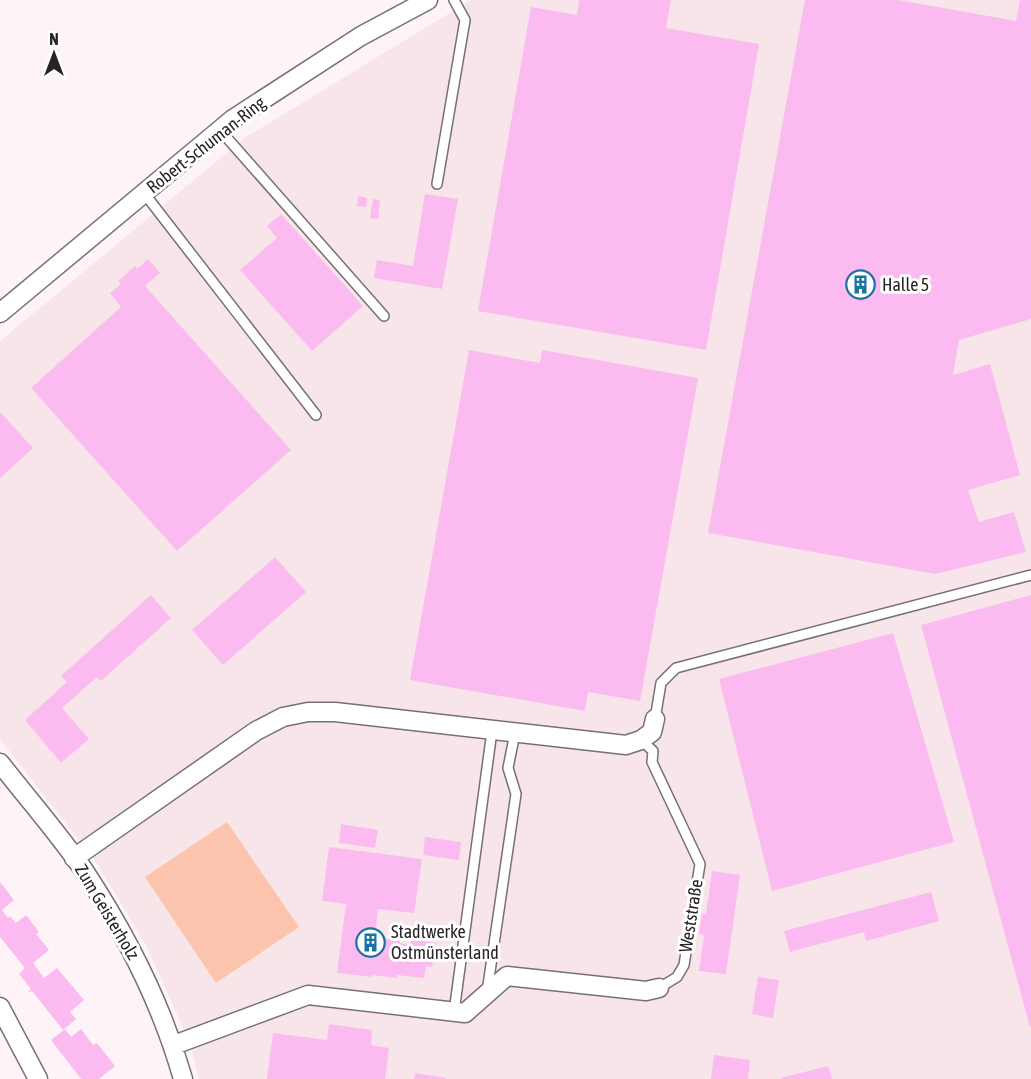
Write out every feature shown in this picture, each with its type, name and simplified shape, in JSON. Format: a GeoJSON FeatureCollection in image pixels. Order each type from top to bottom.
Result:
{"type":"FeatureCollection","features":[{"type":"Feature","properties":{"kind":"street","name":"Robert-Schuman-Ring"},"geometry":{"type":"LineString","coordinates":[[0,313],[233,119],[361,36],[428,0]]}},
{"type":"Feature","properties":{"kind":"street"},"geometry":{"type":"LineString","coordinates":[[74,858],[256,731],[283,717],[308,712],[335,712],[627,745],[641,740],[652,732],[655,719]]}},
{"type":"Feature","properties":{"kind":"street","name":"Zum Geisterholz"},"geometry":{"type":"LineString","coordinates":[[0,763],[84,871],[136,957],[174,1045],[183,1079]]}},
{"type":"Feature","properties":{"kind":"street","name":"Weststraße"},"geometry":{"type":"LineString","coordinates":[[454,1012],[465,1013],[507,976],[646,991],[659,988]]}},
{"type":"Feature","properties":{"kind":"street"},"geometry":{"type":"LineString","coordinates":[[174,1045],[308,995],[454,1012]]}},
{"type":"Feature","properties":{"kind":"street"},"geometry":{"type":"LineString","coordinates":[[0,1007],[38,1079]]}},
{"type":"Feature","properties":{"kind":"lane"},"geometry":{"type":"LineString","coordinates":[[437,184],[465,20],[454,0]]}},
{"type":"Feature","properties":{"kind":"lane"},"geometry":{"type":"LineString","coordinates":[[220,130],[384,316]]}},
{"type":"Feature","properties":{"kind":"lane"},"geometry":{"type":"LineString","coordinates":[[144,193],[316,415]]}},
{"type":"Feature","properties":{"kind":"lane"},"geometry":{"type":"LineString","coordinates":[[655,719],[661,683],[676,668],[1031,575]]}},
{"type":"Feature","properties":{"kind":"lane"},"geometry":{"type":"LineString","coordinates":[[454,1012],[492,731]]}},
{"type":"Feature","properties":{"kind":"lane"},"geometry":{"type":"LineString","coordinates":[[487,992],[516,794],[508,768],[515,733]]}},
{"type":"Feature","properties":{"kind":"lane","name":"Weststraße"},"geometry":{"type":"LineString","coordinates":[[641,740],[653,751],[652,762],[700,864],[684,965],[677,977],[659,988]]}},
{"type":"Feature","properties":{"kind":"shaded area"},"geometry":{"type":"Polygon","coordinates":[[[471,0],[1031,0],[1031,1079],[199,1079],[190,1044],[149,951],[97,863],[0,739],[0,341],[246,137],[471,0]]]}},
{"type":"Feature","properties":{"kind":"shaded area"},"geometry":{"type":"Polygon","coordinates":[[[227,822],[299,927],[216,983],[145,877],[227,822]]]}},
{"type":"Feature","properties":{"kind":"building"},"geometry":{"type":"Polygon","coordinates":[[[579,0],[671,0],[666,28],[759,44],[706,350],[478,311],[531,7],[577,15],[579,0]]]}},
{"type":"Feature","properties":{"kind":"building","name":"Halle 5"},"geometry":{"type":"Polygon","coordinates":[[[805,0],[899,0],[1016,21],[1020,0],[1031,0],[1031,319],[959,340],[953,375],[990,364],[1020,475],[968,490],[979,522],[1014,512],[1026,552],[935,574],[708,533],[805,0]]]}},
{"type":"Feature","properties":{"kind":"building"},"geometry":{"type":"Polygon","coordinates":[[[425,194],[458,199],[442,289],[374,278],[377,260],[413,266],[425,194]]]}},
{"type":"Feature","properties":{"kind":"building"},"geometry":{"type":"Polygon","coordinates":[[[358,196],[367,198],[366,207],[357,206],[358,196]]]}},
{"type":"Feature","properties":{"kind":"building"},"geometry":{"type":"Polygon","coordinates":[[[373,199],[380,200],[378,219],[370,218],[373,199]]]}},
{"type":"Feature","properties":{"kind":"building"},"geometry":{"type":"Polygon","coordinates":[[[281,214],[363,306],[312,351],[240,270],[277,238],[267,226],[281,214]]]}},
{"type":"Feature","properties":{"kind":"building"},"geometry":{"type":"Polygon","coordinates":[[[148,259],[160,273],[145,286],[291,450],[177,551],[31,388],[121,307],[110,293],[121,284],[118,281],[135,266],[137,269],[148,259]]]}},
{"type":"Feature","properties":{"kind":"building"},"geometry":{"type":"Polygon","coordinates":[[[469,350],[540,363],[542,350],[698,378],[640,701],[588,692],[585,711],[410,680],[469,350]]]}},
{"type":"Feature","properties":{"kind":"building"},"geometry":{"type":"Polygon","coordinates":[[[0,412],[33,448],[0,478],[0,412]]]}},
{"type":"Feature","properties":{"kind":"building"},"geometry":{"type":"Polygon","coordinates":[[[275,557],[306,592],[223,665],[192,630],[275,557]]]}},
{"type":"Feature","properties":{"kind":"building"},"geometry":{"type":"Polygon","coordinates":[[[151,595],[171,618],[101,681],[97,677],[62,708],[89,739],[61,763],[25,720],[67,682],[61,676],[151,595]]]}},
{"type":"Feature","properties":{"kind":"building"},"geometry":{"type":"Polygon","coordinates":[[[1031,595],[1031,1027],[1030,1027],[921,625],[1031,595]]]}},
{"type":"Feature","properties":{"kind":"building"},"geometry":{"type":"Polygon","coordinates":[[[893,633],[954,842],[772,891],[719,679],[893,633]]]}},
{"type":"Feature","properties":{"kind":"building"},"geometry":{"type":"Polygon","coordinates":[[[341,824],[378,830],[375,848],[339,843],[341,824]]]}},
{"type":"Feature","properties":{"kind":"building"},"geometry":{"type":"Polygon","coordinates":[[[425,837],[461,842],[459,860],[423,855],[425,837]]]}},
{"type":"Feature","properties":{"kind":"building"},"geometry":{"type":"Polygon","coordinates":[[[329,847],[422,859],[414,913],[378,909],[375,937],[410,945],[411,939],[436,943],[432,967],[426,966],[424,978],[397,975],[397,978],[372,975],[372,977],[337,973],[346,904],[322,901],[329,847]]]}},
{"type":"Feature","properties":{"kind":"building"},"geometry":{"type":"Polygon","coordinates":[[[712,871],[740,875],[726,974],[699,971],[704,935],[699,934],[702,914],[706,914],[712,871]]]}},
{"type":"Feature","properties":{"kind":"building"},"geometry":{"type":"Polygon","coordinates":[[[0,882],[14,900],[2,910],[16,923],[26,915],[39,932],[36,934],[49,950],[33,963],[44,978],[57,968],[84,1000],[70,1012],[76,1019],[63,1030],[32,991],[27,993],[31,989],[19,974],[25,968],[0,937],[0,882]]]}},
{"type":"Feature","properties":{"kind":"building"},"geometry":{"type":"Polygon","coordinates":[[[931,892],[939,921],[866,941],[864,932],[790,952],[784,931],[931,892]]]}},
{"type":"Feature","properties":{"kind":"building"},"geometry":{"type":"Polygon","coordinates":[[[758,977],[779,980],[773,1018],[752,1014],[758,977]]]}},
{"type":"Feature","properties":{"kind":"building"},"geometry":{"type":"Polygon","coordinates":[[[329,1024],[372,1030],[371,1045],[389,1048],[385,1079],[267,1079],[273,1033],[327,1040],[329,1024]]]}},
{"type":"Feature","properties":{"kind":"building"},"geometry":{"type":"Polygon","coordinates":[[[65,1029],[71,1037],[81,1029],[93,1045],[97,1043],[115,1066],[99,1079],[81,1079],[51,1040],[65,1029]]]}},
{"type":"Feature","properties":{"kind":"building"},"geometry":{"type":"Polygon","coordinates":[[[714,1055],[750,1060],[748,1079],[711,1079],[714,1055]]]}},
{"type":"Feature","properties":{"kind":"building"},"geometry":{"type":"Polygon","coordinates":[[[828,1066],[832,1079],[781,1079],[781,1078],[828,1066]]]}},
{"type":"Feature","properties":{"kind":"building"},"geometry":{"type":"Polygon","coordinates":[[[415,1073],[446,1078],[446,1079],[414,1079],[415,1073]]]}},
{"type":"Feature","properties":{"kind":"place","name":"Halle 5"},"geometry":{"type":"Point","coordinates":[861,285]}},
{"type":"Feature","properties":{"kind":"place","name":"Stadtwerke Ostmünsterland"},"geometry":{"type":"Point","coordinates":[370,942]}}]}
